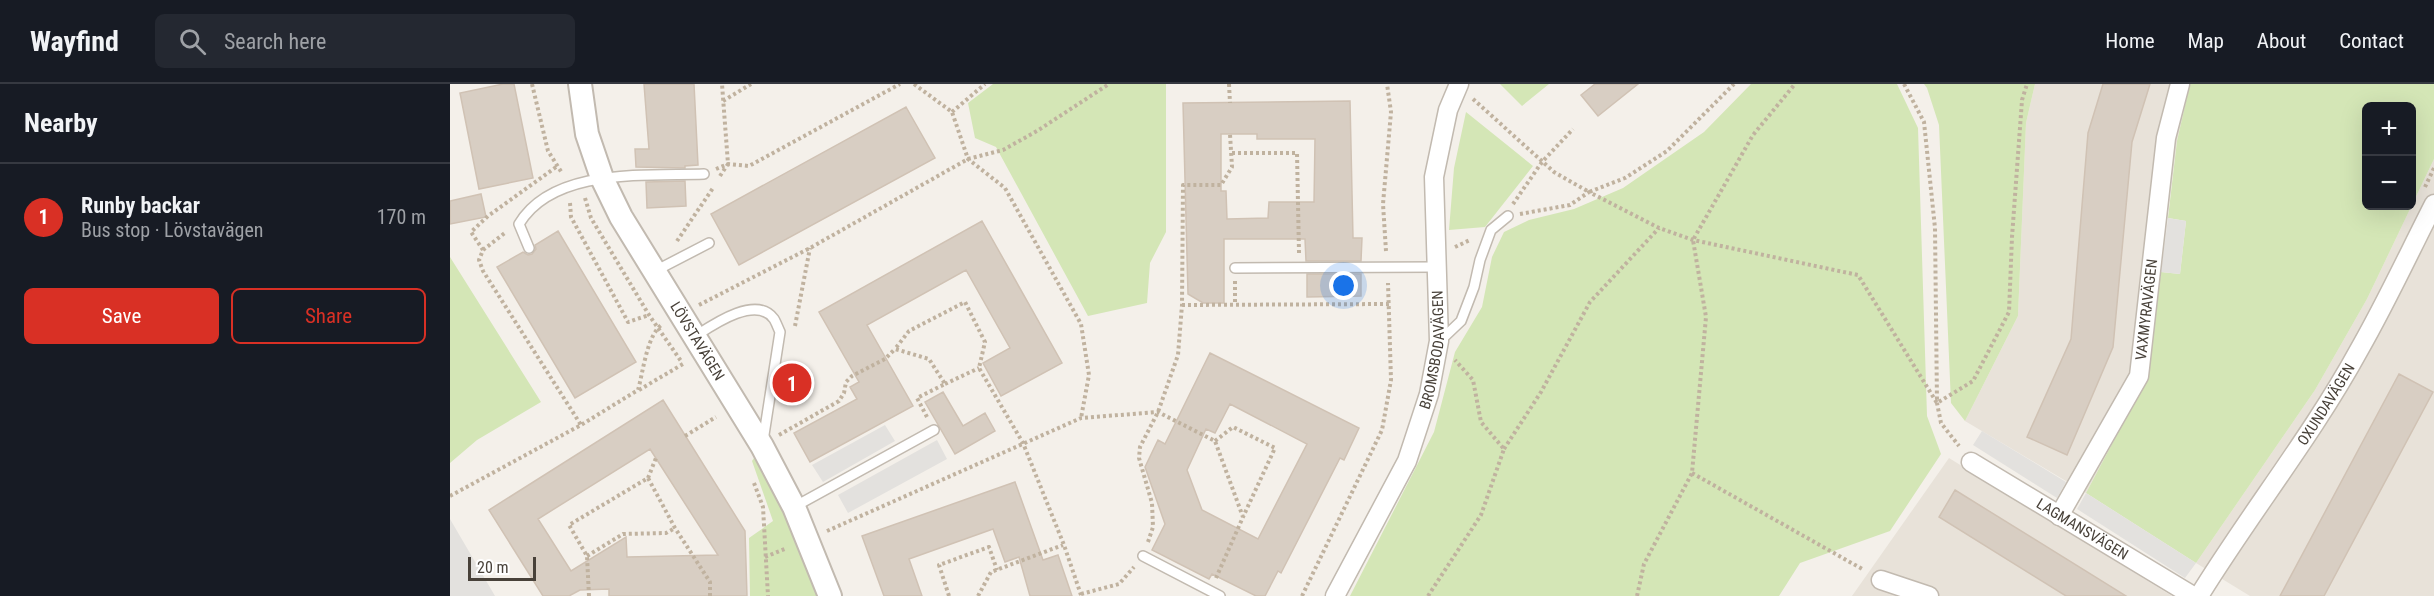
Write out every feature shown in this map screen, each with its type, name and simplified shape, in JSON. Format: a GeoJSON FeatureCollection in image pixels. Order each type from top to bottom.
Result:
{"type":"FeatureCollection","features":[{"type":"Feature","properties":{"kind":"street","name":"LÖVSTAVÄGEN"},"geometry":{"type":"LineString","coordinates":[[580,84],[591,181],[621,217],[694,337],[770,441],[830,596]]}},
{"type":"Feature","properties":{"kind":"street","name":"BROMSBODAVÄGEN"},"geometry":{"type":"LineString","coordinates":[[1335,596],[1407,461],[1429,394],[1439,341],[1434,177],[1448,110],[1459,84]]}},
{"type":"Feature","properties":{"kind":"street","name":"VAXMYRAVÄGEN"},"geometry":{"type":"LineString","coordinates":[[2059,516],[2139,376],[2166,138],[2180,84]]}},
{"type":"Feature","properties":{"kind":"street","name":"OXUNDAVÄGEN"},"geometry":{"type":"LineString","coordinates":[[2199,596],[2234,538],[2305,435],[2358,352],[2434,204]]}},
{"type":"Feature","properties":{"kind":"street","name":"LAGMANSVÄGEN"},"geometry":{"type":"LineString","coordinates":[[1971,462],[2193,596]]}},
{"type":"Feature","properties":{"kind":"street"},"geometry":{"type":"LineString","coordinates":[[1881,580],[1929,596]]}},
{"type":"Feature","properties":{"kind":"lane"},"geometry":{"type":"LineString","coordinates":[[529,248],[519,224],[525,212],[544,196],[591,181],[704,174]]}},
{"type":"Feature","properties":{"kind":"lane"},"geometry":{"type":"LineString","coordinates":[[1439,341],[1461,321],[1491,231],[1508,216]]}},
{"type":"Feature","properties":{"kind":"lane"},"geometry":{"type":"LineString","coordinates":[[655,271],[709,243]]}},
{"type":"Feature","properties":{"kind":"lane"},"geometry":{"type":"LineString","coordinates":[[1235,268],[1387,267],[1436,262]]}},
{"type":"Feature","properties":{"kind":"lane"},"geometry":{"type":"LineString","coordinates":[[694,337],[729,315],[759,310],[773,317],[780,332],[770,441]]}},
{"type":"Feature","properties":{"kind":"lane"},"geometry":{"type":"LineString","coordinates":[[794,507],[934,430]]}},
{"type":"Feature","properties":{"kind":"lane"},"geometry":{"type":"LineString","coordinates":[[1143,556],[1220,596]]}},
{"type":"Feature","properties":{"kind":"path"},"geometry":{"type":"LineString","coordinates":[[532,84],[545,141],[567,187],[571,217],[628,322],[649,315]]}},
{"type":"Feature","properties":{"kind":"path"},"geometry":{"type":"LineString","coordinates":[[723,101],[752,84]]}},
{"type":"Feature","properties":{"kind":"path"},"geometry":{"type":"LineString","coordinates":[[728,164],[749,166],[900,84]]}},
{"type":"Feature","properties":{"kind":"path"},"geometry":{"type":"LineString","coordinates":[[914,84],[952,112],[968,159],[1005,188],[1081,324],[1089,375],[1081,418]]}},
{"type":"Feature","properties":{"kind":"path"},"geometry":{"type":"LineString","coordinates":[[952,112],[985,84]]}},
{"type":"Feature","properties":{"kind":"path"},"geometry":{"type":"LineString","coordinates":[[638,390],[651,338],[658,327],[810,248],[968,159],[1003,150],[1037,131],[1109,84]]}},
{"type":"Feature","properties":{"kind":"path"},"geometry":{"type":"LineString","coordinates":[[1229,84],[1230,103]]}},
{"type":"Feature","properties":{"kind":"path"},"geometry":{"type":"LineString","coordinates":[[1302,596],[1382,430],[1391,380],[1390,304],[1383,204],[1391,112],[1387,84]]}},
{"type":"Feature","properties":{"kind":"path"},"geometry":{"type":"LineString","coordinates":[[1508,216],[1570,205],[1589,192],[1625,178],[1667,151],[1734,84]]}},
{"type":"Feature","properties":{"kind":"path"},"geometry":{"type":"LineString","coordinates":[[1637,596],[1644,564],[1692,473],[1706,317],[1693,240],[1753,135],[1795,84]]}},
{"type":"Feature","properties":{"kind":"path"},"geometry":{"type":"LineString","coordinates":[[1904,84],[1924,122],[1933,205],[1937,403],[1941,423],[1971,462]]}},
{"type":"Feature","properties":{"kind":"path"},"geometry":{"type":"LineString","coordinates":[[1937,403],[1973,381],[2009,312],[2022,100],[2027,84]]}},
{"type":"Feature","properties":{"kind":"path"},"geometry":{"type":"LineString","coordinates":[[1472,98],[1554,172],[1659,228],[1693,240],[1858,275],[1937,403]]}},
{"type":"Feature","properties":{"kind":"path"},"geometry":{"type":"LineString","coordinates":[[1508,216],[1518,194],[1542,162],[1573,129]]}},
{"type":"Feature","properties":{"kind":"path"},"geometry":{"type":"LineString","coordinates":[[770,441],[838,401],[844,393],[846,382],[852,376],[885,359],[896,349],[909,331],[965,302],[985,342],[979,368],[1023,443],[1064,545],[1081,595],[1119,584],[1143,556],[1153,527],[1152,503],[1139,458],[1140,447],[1158,412],[1178,355],[1182,305],[1183,185],[1221,185],[1232,167],[1230,134]]}},
{"type":"Feature","properties":{"kind":"path"},"geometry":{"type":"LineString","coordinates":[[1232,153],[1297,153],[1300,268]]}},
{"type":"Feature","properties":{"kind":"path"},"geometry":{"type":"LineString","coordinates":[[483,250],[471,232],[488,216],[556,167]]}},
{"type":"Feature","properties":{"kind":"path"},"geometry":{"type":"LineString","coordinates":[[591,181],[591,218],[649,315],[689,373]]}},
{"type":"Feature","properties":{"kind":"path"},"geometry":{"type":"LineString","coordinates":[[519,224],[483,250],[479,260],[483,271],[581,425]]}},
{"type":"Feature","properties":{"kind":"path"},"geometry":{"type":"LineString","coordinates":[[1428,596],[1481,514],[1504,449],[1541,392],[1590,302],[1659,228]]}},
{"type":"Feature","properties":{"kind":"path"},"geometry":{"type":"LineString","coordinates":[[1436,262],[1491,231]]}},
{"type":"Feature","properties":{"kind":"path"},"geometry":{"type":"LineString","coordinates":[[795,327],[810,248]]}},
{"type":"Feature","properties":{"kind":"path"},"geometry":{"type":"LineString","coordinates":[[1235,268],[1235,305]]}},
{"type":"Feature","properties":{"kind":"path"},"geometry":{"type":"LineString","coordinates":[[1182,305],[1390,304]]}},
{"type":"Feature","properties":{"kind":"path"},"geometry":{"type":"LineString","coordinates":[[1439,341],[1473,380],[1481,422],[1504,449]]}},
{"type":"Feature","properties":{"kind":"path"},"geometry":{"type":"LineString","coordinates":[[896,349],[929,359],[945,384]]}},
{"type":"Feature","properties":{"kind":"path"},"geometry":{"type":"LineString","coordinates":[[450,496],[581,425],[683,364]]}},
{"type":"Feature","properties":{"kind":"path"},"geometry":{"type":"LineString","coordinates":[[934,430],[917,398],[979,368]]}},
{"type":"Feature","properties":{"kind":"path"},"geometry":{"type":"LineString","coordinates":[[712,409],[721,424]]}},
{"type":"Feature","properties":{"kind":"path"},"geometry":{"type":"LineString","coordinates":[[765,557],[1081,418],[1158,412],[1215,441],[1244,517]]}},
{"type":"Feature","properties":{"kind":"path"},"geometry":{"type":"LineString","coordinates":[[686,436],[716,417]]}},
{"type":"Feature","properties":{"kind":"path"},"geometry":{"type":"LineString","coordinates":[[1211,591],[1275,448],[1233,427],[1215,441]]}},
{"type":"Feature","properties":{"kind":"path"},"geometry":{"type":"LineString","coordinates":[[589,596],[587,556],[568,525],[648,478],[656,458]]}},
{"type":"Feature","properties":{"kind":"path"},"geometry":{"type":"LineString","coordinates":[[748,473],[763,507],[768,596]]}},
{"type":"Feature","properties":{"kind":"path"},"geometry":{"type":"LineString","coordinates":[[1692,473],[1881,580]]}},
{"type":"Feature","properties":{"kind":"path"},"geometry":{"type":"LineString","coordinates":[[648,478],[675,528],[710,582],[710,596]]}},
{"type":"Feature","properties":{"kind":"path"},"geometry":{"type":"LineString","coordinates":[[587,556],[623,534],[666,533],[675,528]]}},
{"type":"Feature","properties":{"kind":"path"},"geometry":{"type":"LineString","coordinates":[[978,596],[992,572],[1064,545]]}},
{"type":"Feature","properties":{"kind":"path"},"geometry":{"type":"LineString","coordinates":[[949,596],[939,565],[989,547],[997,570]]}},
{"type":"Feature","properties":{"kind":"shaded area"},"geometry":{"type":"Polygon","coordinates":[[[2035,84],[2190,84],[2177,141],[2147,378],[2086,493],[1965,421],[2018,316],[2026,123],[2035,84]]]}},
{"type":"Feature","properties":{"kind":"shaded area"},"geometry":{"type":"Polygon","coordinates":[[[2434,159],[2434,596],[2250,596],[2196,563],[2315,390],[2367,299],[2410,210],[2416,210],[2416,197],[2434,159]]]}},
{"type":"Feature","properties":{"kind":"shaded area"},"geometry":{"type":"Polygon","coordinates":[[[2168,218],[2186,221],[2180,274],[2161,272],[2168,218]]]}},
{"type":"Feature","properties":{"kind":"shaded area"},"geometry":{"type":"Polygon","coordinates":[[[885,425],[895,441],[823,482],[812,465],[885,425]]]}},
{"type":"Feature","properties":{"kind":"shaded area"},"geometry":{"type":"Polygon","coordinates":[[[1982,431],[2066,482],[2057,498],[1973,445],[1982,431]]]}},
{"type":"Feature","properties":{"kind":"shaded area"},"geometry":{"type":"Polygon","coordinates":[[[937,440],[947,459],[848,513],[838,495],[937,440]]]}},
{"type":"Feature","properties":{"kind":"shaded area"},"geometry":{"type":"Polygon","coordinates":[[[1949,458],[2172,596],[1852,596],[1949,458]]]}},
{"type":"Feature","properties":{"kind":"shaded area"},"geometry":{"type":"Polygon","coordinates":[[[2086,493],[2196,563],[2185,578],[2077,509],[2086,493]]]}},
{"type":"Feature","properties":{"kind":"shaded area"},"geometry":{"type":"Polygon","coordinates":[[[450,519],[495,596],[450,596],[450,519]]]}},
{"type":"Feature","properties":{"kind":"green space"},"geometry":{"type":"Polygon","coordinates":[[[993,84],[1166,84],[1166,232],[1150,263],[1147,303],[1088,316],[996,147],[975,138],[968,103],[993,84]]]}},
{"type":"Feature","properties":{"kind":"green space"},"geometry":{"type":"Polygon","coordinates":[[[1500,84],[1549,84],[1522,106],[1500,84]]]}},
{"type":"Feature","properties":{"kind":"green space"},"geometry":{"type":"Polygon","coordinates":[[[1751,84],[1897,84],[1918,128],[1927,416],[1941,454],[1890,531],[1800,563],[1779,596],[1350,596],[1434,432],[1455,352],[1482,307],[1492,257],[1504,232],[1529,220],[1574,209],[1623,188],[1704,132],[1751,84]]]}},
{"type":"Feature","properties":{"kind":"green space"},"geometry":{"type":"Polygon","coordinates":[[[1924,84],[2035,84],[2026,123],[2018,316],[1965,421],[1951,403],[1939,125],[1924,84]]]}},
{"type":"Feature","properties":{"kind":"green space"},"geometry":{"type":"Polygon","coordinates":[[[2190,84],[2434,84],[2434,159],[2416,197],[2416,102],[2362,102],[2362,210],[2410,210],[2367,299],[2315,390],[2196,563],[2086,493],[2147,378],[2161,272],[2180,274],[2186,221],[2168,218],[2177,141],[2190,84]]]}},
{"type":"Feature","properties":{"kind":"green space"},"geometry":{"type":"Polygon","coordinates":[[[1466,112],[1533,166],[1485,227],[1449,230],[1454,168],[1466,112]]]}},
{"type":"Feature","properties":{"kind":"green space"},"geometry":{"type":"Polygon","coordinates":[[[450,257],[541,402],[477,440],[450,463],[450,257]]]}},
{"type":"Feature","properties":{"kind":"green space"},"geometry":{"type":"Polygon","coordinates":[[[754,458],[781,507],[817,596],[750,596],[749,538],[773,521],[752,461],[754,458]]]}},
{"type":"Feature","properties":{"kind":"building"},"geometry":{"type":"Polygon","coordinates":[[[503,84],[514,84],[533,178],[479,189],[460,93],[503,84]]]}},
{"type":"Feature","properties":{"kind":"building"},"geometry":{"type":"Polygon","coordinates":[[[644,84],[694,84],[698,165],[685,166],[685,168],[636,167],[635,149],[649,149],[644,84]]]}},
{"type":"Feature","properties":{"kind":"building"},"geometry":{"type":"Polygon","coordinates":[[[1595,84],[1638,84],[1598,116],[1581,95],[1595,84]]]}},
{"type":"Feature","properties":{"kind":"building"},"geometry":{"type":"Polygon","coordinates":[[[2103,84],[2150,84],[2132,142],[2113,347],[2067,455],[2027,437],[2071,339],[2088,133],[2103,84]]]}},
{"type":"Feature","properties":{"kind":"building"},"geometry":{"type":"Polygon","coordinates":[[[1350,101],[1353,238],[1362,238],[1361,261],[1306,261],[1305,239],[1224,239],[1224,303],[1203,303],[1188,294],[1183,103],[1350,101]],[[1221,134],[1221,191],[1226,191],[1227,219],[1268,218],[1269,202],[1314,202],[1315,139],[1257,139],[1257,134],[1221,134]]]}},
{"type":"Feature","properties":{"kind":"building"},"geometry":{"type":"Polygon","coordinates":[[[906,107],[935,158],[739,265],[711,214],[906,107]]]}},
{"type":"Feature","properties":{"kind":"building"},"geometry":{"type":"Polygon","coordinates":[[[685,181],[686,206],[647,208],[646,182],[685,181]]]}},
{"type":"Feature","properties":{"kind":"building"},"geometry":{"type":"Polygon","coordinates":[[[481,194],[486,217],[450,224],[450,201],[481,194]]]}},
{"type":"Feature","properties":{"kind":"building"},"geometry":{"type":"Polygon","coordinates":[[[982,221],[1062,363],[1001,396],[983,363],[1010,348],[966,270],[867,325],[913,406],[810,462],[794,433],[857,399],[850,387],[859,382],[819,312],[982,221]]]}},
{"type":"Feature","properties":{"kind":"building"},"geometry":{"type":"Polygon","coordinates":[[[558,231],[636,362],[575,398],[497,267],[523,252],[528,255],[532,254],[536,249],[535,245],[558,231]]]}},
{"type":"Feature","properties":{"kind":"building"},"geometry":{"type":"Polygon","coordinates":[[[1307,274],[1361,274],[1361,296],[1307,297],[1307,274]]]}},
{"type":"Feature","properties":{"kind":"building"},"geometry":{"type":"Polygon","coordinates":[[[1210,353],[1359,428],[1344,460],[1340,458],[1281,573],[1278,571],[1265,596],[1256,596],[1212,574],[1209,579],[1152,550],[1165,524],[1145,467],[1158,440],[1165,444],[1210,353]],[[1230,404],[1215,433],[1206,429],[1187,470],[1202,510],[1258,539],[1307,444],[1230,404]]]}},
{"type":"Feature","properties":{"kind":"building"},"geometry":{"type":"Polygon","coordinates":[[[2399,374],[2433,392],[2324,596],[2280,596],[2399,374]]]}},
{"type":"Feature","properties":{"kind":"building"},"geometry":{"type":"Polygon","coordinates":[[[943,392],[963,426],[985,413],[995,431],[955,454],[925,402],[943,392]]]}},
{"type":"Feature","properties":{"kind":"building"},"geometry":{"type":"Polygon","coordinates":[[[663,400],[745,531],[747,596],[609,596],[609,589],[580,590],[569,596],[543,596],[489,510],[663,400]],[[650,449],[538,519],[571,571],[626,537],[627,557],[718,555],[650,449]]]}},
{"type":"Feature","properties":{"kind":"building"},"geometry":{"type":"Polygon","coordinates":[[[1015,482],[1043,560],[1058,555],[1072,596],[1030,596],[1019,557],[1005,562],[993,529],[909,559],[922,596],[884,596],[862,536],[1015,482]]]}},
{"type":"Feature","properties":{"kind":"building"},"geometry":{"type":"Polygon","coordinates":[[[1955,490],[2126,596],[2066,596],[1939,517],[1955,490]]]}},
{"type":"Feature","properties":{"kind":"place","name":"Runby backar"},"geometry":{"type":"Point","coordinates":[792,383]}}]}
